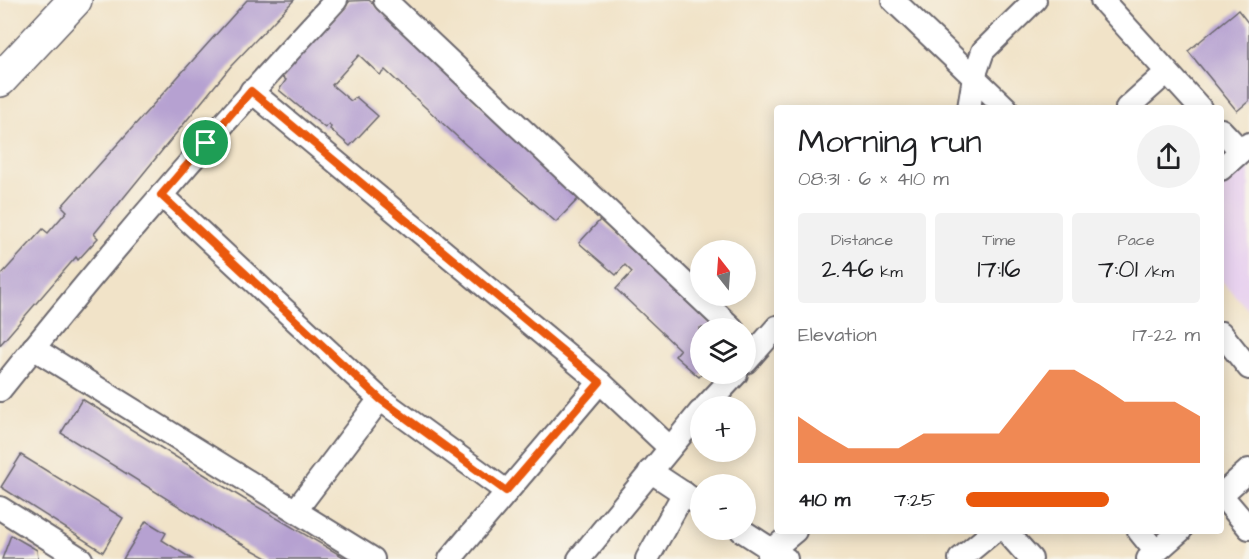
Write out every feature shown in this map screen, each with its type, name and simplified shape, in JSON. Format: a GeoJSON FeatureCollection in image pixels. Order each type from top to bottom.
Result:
{"type":"FeatureCollection","features":[{"type":"Feature","properties":{"kind":"highway"},"geometry":{"type":"LineString","coordinates":[[0,80],[75,0]]}},
{"type":"Feature","properties":{"kind":"street"},"geometry":{"type":"LineString","coordinates":[[0,390],[161,195],[251,91],[336,0]]}},
{"type":"Feature","properties":{"kind":"street"},"geometry":{"type":"LineString","coordinates":[[385,0],[721,318]]}},
{"type":"Feature","properties":{"kind":"street"},"geometry":{"type":"LineString","coordinates":[[893,0],[1003,105]]}},
{"type":"Feature","properties":{"kind":"street"},"geometry":{"type":"LineString","coordinates":[[969,105],[974,77],[983,51],[1035,0]]}},
{"type":"Feature","properties":{"kind":"street"},"geometry":{"type":"LineString","coordinates":[[1102,0],[1197,105]]}},
{"type":"Feature","properties":{"kind":"street"},"geometry":{"type":"LineString","coordinates":[[1130,105],[1166,73]]}},
{"type":"Feature","properties":{"kind":"street"},"geometry":{"type":"LineString","coordinates":[[251,91],[600,382],[669,447]]}},
{"type":"Feature","properties":{"kind":"street"},"geometry":{"type":"LineString","coordinates":[[1224,132],[1245,147],[1224,166]]}},
{"type":"Feature","properties":{"kind":"street"},"geometry":{"type":"LineString","coordinates":[[161,195],[380,399],[506,491]]}},
{"type":"Feature","properties":{"kind":"street"},"geometry":{"type":"LineString","coordinates":[[756,346],[774,330]]}},
{"type":"Feature","properties":{"kind":"street"},"geometry":{"type":"LineString","coordinates":[[33,348],[373,559]]}},
{"type":"Feature","properties":{"kind":"street"},"geometry":{"type":"LineString","coordinates":[[1225,348],[1249,368]]}},
{"type":"Feature","properties":{"kind":"street"},"geometry":{"type":"LineString","coordinates":[[450,559],[600,382]]}},
{"type":"Feature","properties":{"kind":"street"},"geometry":{"type":"LineString","coordinates":[[715,396],[727,384]]}},
{"type":"Feature","properties":{"kind":"street"},"geometry":{"type":"LineString","coordinates":[[296,510],[380,399]]}},
{"type":"Feature","properties":{"kind":"street"},"geometry":{"type":"LineString","coordinates":[[579,559],[690,423]]}},
{"type":"Feature","properties":{"kind":"street"},"geometry":{"type":"LineString","coordinates":[[1224,492],[1249,470]]}},
{"type":"Feature","properties":{"kind":"street"},"geometry":{"type":"LineString","coordinates":[[650,471],[690,497]]}},
{"type":"Feature","properties":{"kind":"street"},"geometry":{"type":"LineString","coordinates":[[1224,499],[1249,528]]}},
{"type":"Feature","properties":{"kind":"street"},"geometry":{"type":"LineString","coordinates":[[647,559],[690,501]]}},
{"type":"Feature","properties":{"kind":"street"},"geometry":{"type":"LineString","coordinates":[[0,508],[76,558]]}},
{"type":"Feature","properties":{"kind":"street"},"geometry":{"type":"LineString","coordinates":[[754,540],[775,556],[793,534]]}},
{"type":"Feature","properties":{"kind":"street"},"geometry":{"type":"LineString","coordinates":[[960,559],[990,534]]}},
{"type":"Feature","properties":{"kind":"street"},"geometry":{"type":"LineString","coordinates":[[1009,534],[1030,559]]}},
{"type":"Feature","properties":{"kind":"street"},"geometry":{"type":"LineString","coordinates":[[1141,534],[1152,555],[1176,534]]}},
{"type":"Feature","properties":{"kind":"shaded area"},"geometry":{"type":"Polygon","coordinates":[[[1249,151],[1249,311],[1224,283],[1224,173],[1249,151]]]}},
{"type":"Feature","properties":{"kind":"building"},"geometry":{"type":"Polygon","coordinates":[[[247,0],[294,0],[231,66],[94,234],[98,238],[78,260],[76,257],[0,345],[0,276],[43,229],[48,233],[67,211],[62,206],[247,0]]]}},
{"type":"Feature","properties":{"kind":"building"},"geometry":{"type":"Polygon","coordinates":[[[369,0],[579,198],[556,222],[466,145],[385,70],[380,75],[359,55],[332,85],[351,101],[356,97],[378,116],[350,146],[330,129],[329,124],[325,128],[279,90],[286,80],[279,74],[350,1],[369,0]]]}},
{"type":"Feature","properties":{"kind":"building"},"geometry":{"type":"Polygon","coordinates":[[[1238,10],[1249,24],[1249,101],[1237,111],[1188,51],[1238,10]]]}},
{"type":"Feature","properties":{"kind":"building"},"geometry":{"type":"Polygon","coordinates":[[[600,220],[704,318],[690,318],[690,369],[675,356],[680,350],[616,289],[632,272],[625,265],[616,275],[579,243],[600,220]]]}},
{"type":"Feature","properties":{"kind":"building"},"geometry":{"type":"Polygon","coordinates":[[[82,399],[244,499],[347,559],[269,559],[222,533],[61,433],[82,399]]]}},
{"type":"Feature","properties":{"kind":"building"},"geometry":{"type":"Polygon","coordinates":[[[21,455],[123,518],[103,552],[1,487],[21,455]]]}},
{"type":"Feature","properties":{"kind":"building"},"geometry":{"type":"Polygon","coordinates":[[[146,521],[166,533],[162,540],[192,559],[123,559],[146,521]]]}},
{"type":"Feature","properties":{"kind":"building"},"geometry":{"type":"Polygon","coordinates":[[[11,535],[37,550],[38,559],[2,559],[11,535]]]}},
{"type":"Feature","properties":{"kind":"route"},"geometry":{"type":"LineString","coordinates":[[251,91],[600,382],[506,491],[380,399],[161,195],[206,143],[251,91]]}}]}
